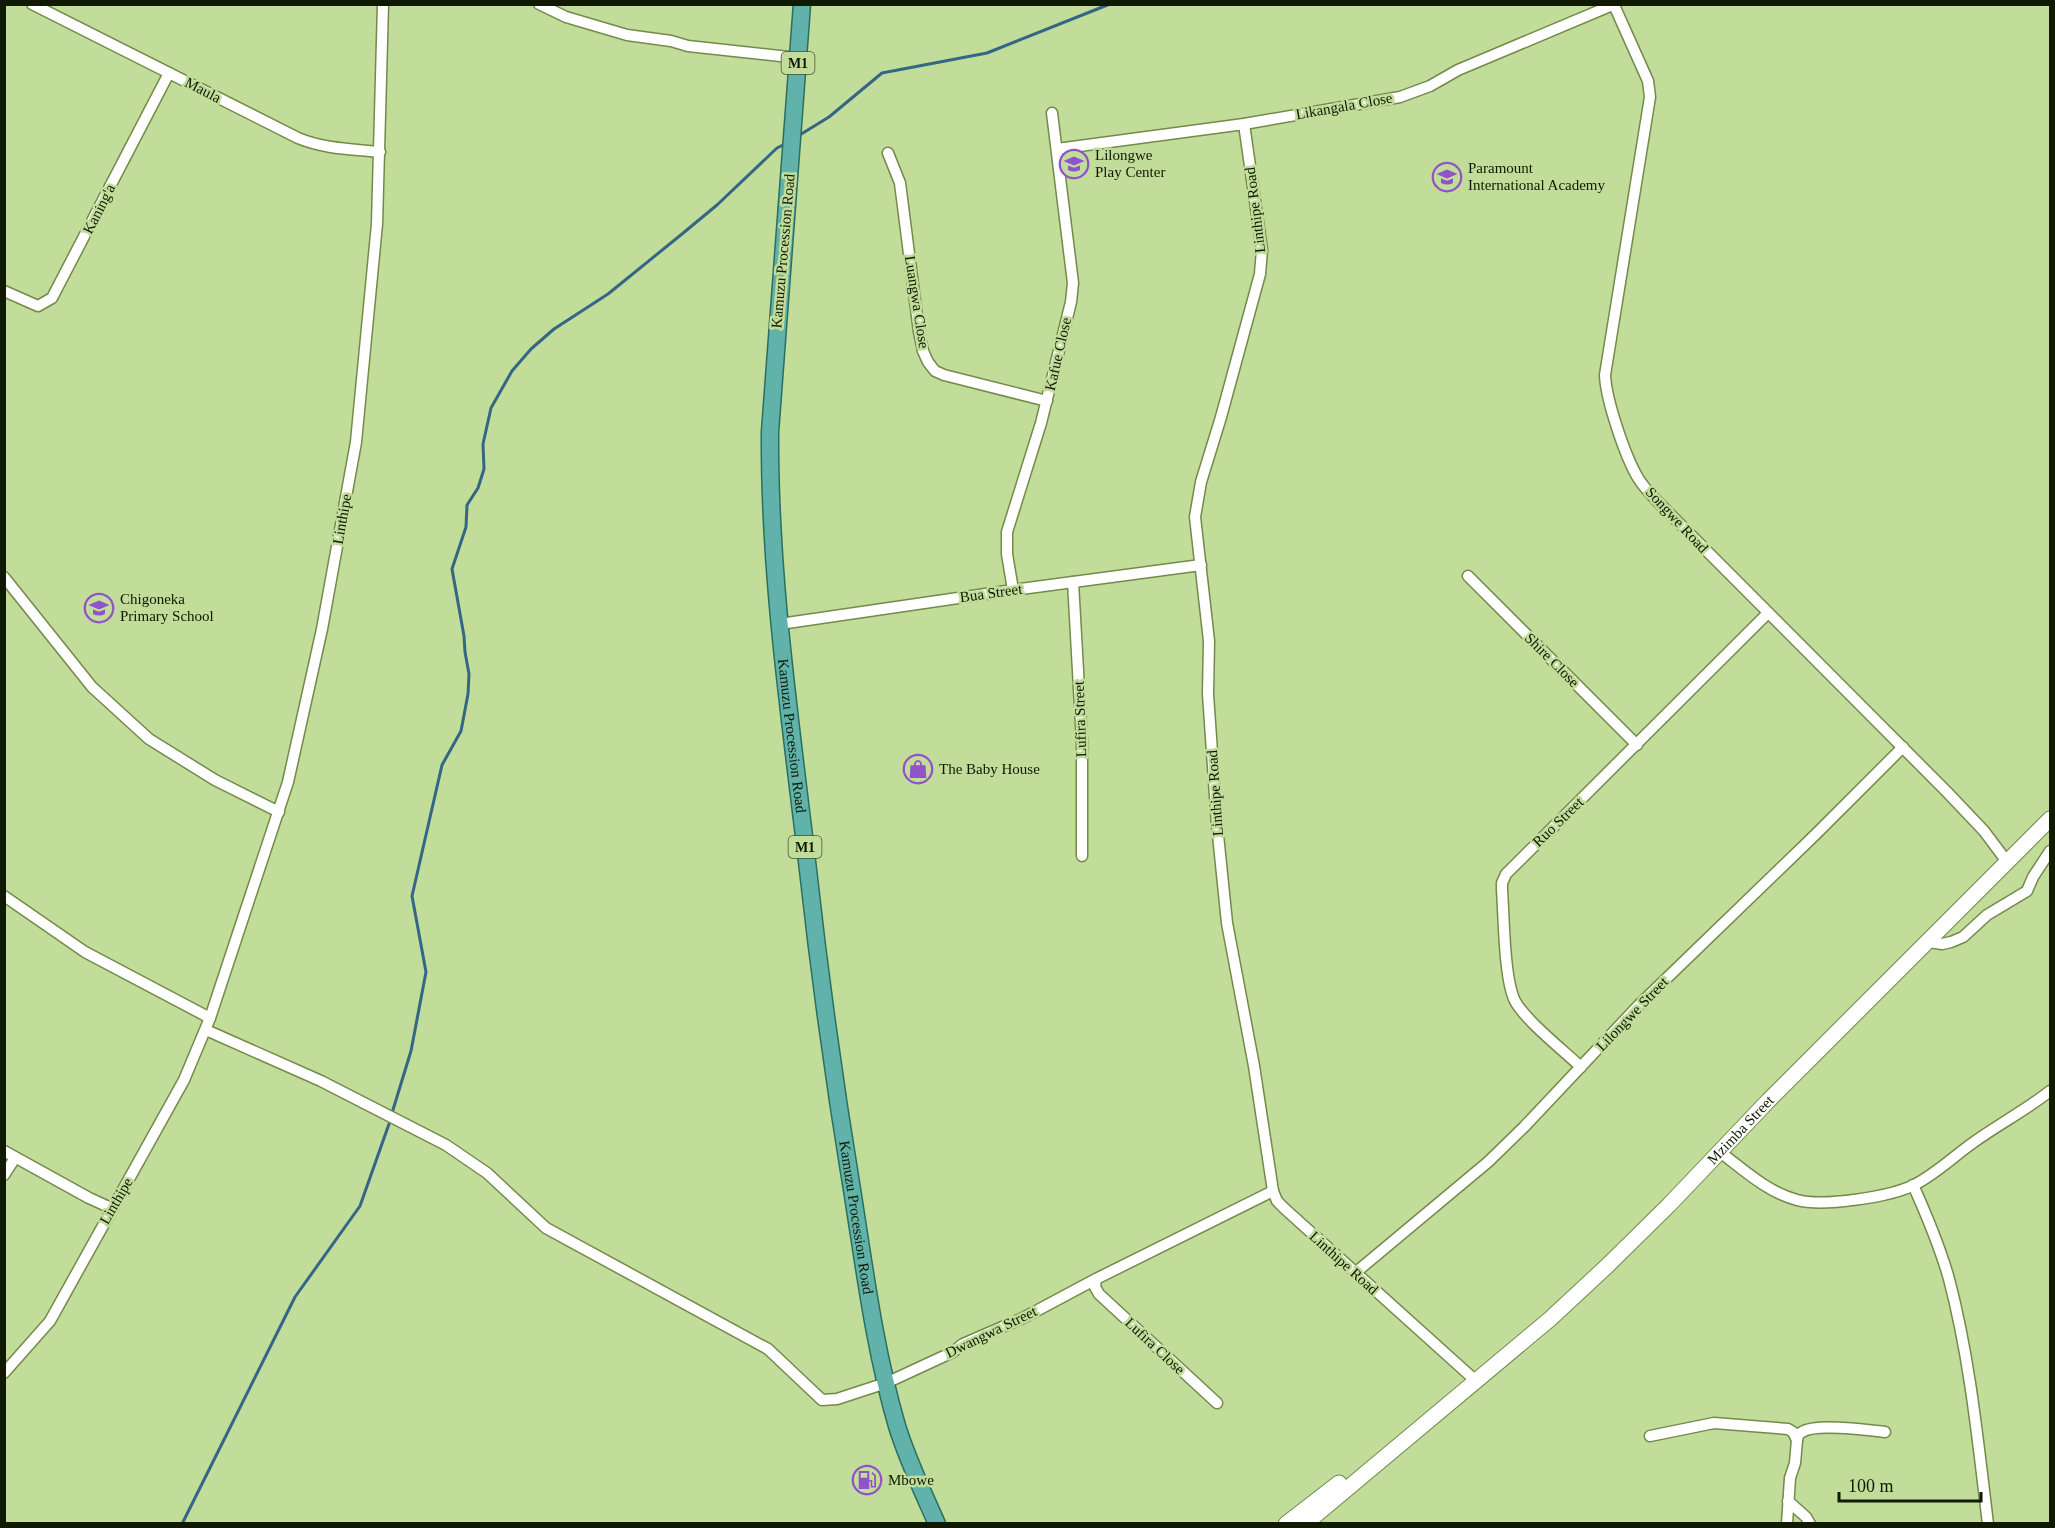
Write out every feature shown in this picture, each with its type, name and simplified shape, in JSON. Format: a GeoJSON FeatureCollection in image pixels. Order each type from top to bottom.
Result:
{"type":"FeatureCollection","features":[{"type":"Feature","properties":{"kind":"highway","name":"Kamuzu Procession Road"},"geometry":{"type":"LineString","coordinates":[[802,4],[770,432],[775,587],[831,1059],[886,1383],[906,1452],[937,1524]]}},
{"type":"Feature","properties":{"kind":"main road","name":"Mzimba Street"},"geometry":{"type":"LineString","coordinates":[[1419,1429],[1550,1319],[1607,1266],[2050,819]]}},
{"type":"Feature","properties":{"kind":"main road"},"geometry":{"type":"LineString","coordinates":[[1286,1524],[1322,1495],[1419,1429]]}},
{"type":"Feature","properties":{"kind":"main road"},"geometry":{"type":"LineString","coordinates":[[1305,1524],[1419,1429]]}},
{"type":"Feature","properties":{"kind":"street","name":"Maula"},"geometry":{"type":"LineString","coordinates":[[32,4],[314,145],[380,152]]}},
{"type":"Feature","properties":{"kind":"street","name":"Linthipe"},"geometry":{"type":"LineString","coordinates":[[4,1373],[50,1320],[184,1080],[206,1030],[288,782],[322,629],[356,442],[376,224],[383,4]]}},
{"type":"Feature","properties":{"kind":"street"},"geometry":{"type":"LineString","coordinates":[[539,4],[566,17],[627,35],[671,41],[688,46],[798,58]]}},
{"type":"Feature","properties":{"kind":"street","name":"Likangala Close"},"geometry":{"type":"LineString","coordinates":[[1057,149],[1244,124],[1400,97],[1430,86],[1458,70],[1614,5]]}},
{"type":"Feature","properties":{"kind":"street","name":"Songwe Road"},"geometry":{"type":"LineString","coordinates":[[1614,5],[1648,81],[1650,97],[1606,363],[1605,385],[1608,399],[1638,478],[1669,513],[1984,831],[2008,863]]}},
{"type":"Feature","properties":{"kind":"street","name":"Kaning'a"},"geometry":{"type":"LineString","coordinates":[[4,291],[38,306],[52,298],[169,72]]}},
{"type":"Feature","properties":{"kind":"street","name":"Kafue Close"},"geometry":{"type":"LineString","coordinates":[[1013,590],[1007,554],[1007,532],[1047,401],[1074,283],[1052,113]]}},
{"type":"Feature","properties":{"kind":"street","name":"Linthipe Road"},"geometry":{"type":"LineString","coordinates":[[1244,124],[1262,250],[1260,274],[1197,501],[1195,517],[1209,641],[1209,706],[1217,825],[1227,923],[1254,1066],[1273,1191],[1277,1201],[1476,1381]]}},
{"type":"Feature","properties":{"kind":"street","name":"Luangwa Close"},"geometry":{"type":"LineString","coordinates":[[888,153],[900,183],[919,332],[928,362],[935,371],[944,375],[1047,401]]}},
{"type":"Feature","properties":{"kind":"street","name":"Bua Street"},"geometry":{"type":"LineString","coordinates":[[780,624],[1201,565]]}},
{"type":"Feature","properties":{"kind":"street","name":"Shire Close"},"geometry":{"type":"LineString","coordinates":[[1468,576],[1637,745]]}},
{"type":"Feature","properties":{"kind":"street"},"geometry":{"type":"LineString","coordinates":[[4,577],[92,687],[149,740],[215,780],[279,812]]}},
{"type":"Feature","properties":{"kind":"street","name":"Lufira Street"},"geometry":{"type":"LineString","coordinates":[[1073,582],[1082,742],[1083,856]]}},
{"type":"Feature","properties":{"kind":"street","name":"Ruo Street"},"geometry":{"type":"LineString","coordinates":[[1581,1067],[1526,1015],[1515,1001],[1509,983],[1502,883],[1506,874],[1768,613]]}},
{"type":"Feature","properties":{"kind":"street","name":"Lilongwe Street"},"geometry":{"type":"LineString","coordinates":[[1355,1273],[1488,1162],[1639,1005],[1903,747]]}},
{"type":"Feature","properties":{"kind":"street"},"geometry":{"type":"LineString","coordinates":[[1929,942],[1951,942],[1963,937],[1987,915],[2027,891],[2050,851]]}},
{"type":"Feature","properties":{"kind":"street"},"geometry":{"type":"LineString","coordinates":[[4,896],[85,952],[210,1018]]}},
{"type":"Feature","properties":{"kind":"street","name":"Dwangwa Street"},"geometry":{"type":"LineString","coordinates":[[206,1030],[321,1081],[446,1145],[487,1173],[552,1232],[768,1349],[822,1400],[837,1399],[886,1383],[953,1352],[963,1344],[1095,1283],[1273,1191]]}},
{"type":"Feature","properties":{"kind":"street"},"geometry":{"type":"LineString","coordinates":[[1720,1152],[1764,1185],[1799,1201],[1843,1201],[1893,1192],[1913,1185],[2050,1091]]}},
{"type":"Feature","properties":{"kind":"street"},"geometry":{"type":"LineString","coordinates":[[4,1151],[111,1208]]}},
{"type":"Feature","properties":{"kind":"street"},"geometry":{"type":"LineString","coordinates":[[4,1175],[15,1158]]}},
{"type":"Feature","properties":{"kind":"street"},"geometry":{"type":"LineString","coordinates":[[1913,1185],[1933,1229],[1949,1279],[1966,1360],[1988,1524]]}},
{"type":"Feature","properties":{"kind":"street","name":"Lufira Close"},"geometry":{"type":"LineString","coordinates":[[1095,1283],[1099,1294],[1216,1403]]}},
{"type":"Feature","properties":{"kind":"street"},"geometry":{"type":"LineString","coordinates":[[1650,1436],[1714,1423],[1788,1429],[1797,1440]]}},
{"type":"Feature","properties":{"kind":"street"},"geometry":{"type":"LineString","coordinates":[[1787,1524],[1797,1440],[1801,1433],[1809,1430],[1836,1428],[1885,1432]]}},
{"type":"Feature","properties":{"kind":"street"},"geometry":{"type":"LineString","coordinates":[[1788,1501],[1806,1517],[1810,1524]]}},
{"type":"Feature","properties":{"kind":"waterway"},"geometry":{"type":"LineString","coordinates":[[798,136],[829,117],[882,73],[987,53],[1110,4]]}},
{"type":"Feature","properties":{"kind":"waterway"},"geometry":{"type":"LineString","coordinates":[[392,1113],[411,1051],[426,972],[412,896],[442,765],[461,731],[468,694],[469,674],[452,569],[466,527],[467,505],[478,488],[484,469],[483,444],[491,408],[512,371],[531,349],[554,329],[608,294],[717,205],[777,148],[785,144]]}},
{"type":"Feature","properties":{"kind":"waterway"},"geometry":{"type":"LineString","coordinates":[[182,1524],[295,1297],[360,1206],[389,1124]]}},
{"type":"Feature","properties":{"kind":"place","name":"Lilongwe Play Center"},"geometry":{"type":"Point","coordinates":[1074,164]}},
{"type":"Feature","properties":{"kind":"place","name":"Paramount International Academy"},"geometry":{"type":"Point","coordinates":[1447,177]}},
{"type":"Feature","properties":{"kind":"place","name":"Chigoneka Primary School"},"geometry":{"type":"Point","coordinates":[99,608]}},
{"type":"Feature","properties":{"kind":"place","name":"The Baby House"},"geometry":{"type":"Point","coordinates":[918,769]}},
{"type":"Feature","properties":{"kind":"place","name":"Mbowe"},"geometry":{"type":"Point","coordinates":[867,1480]}}]}
